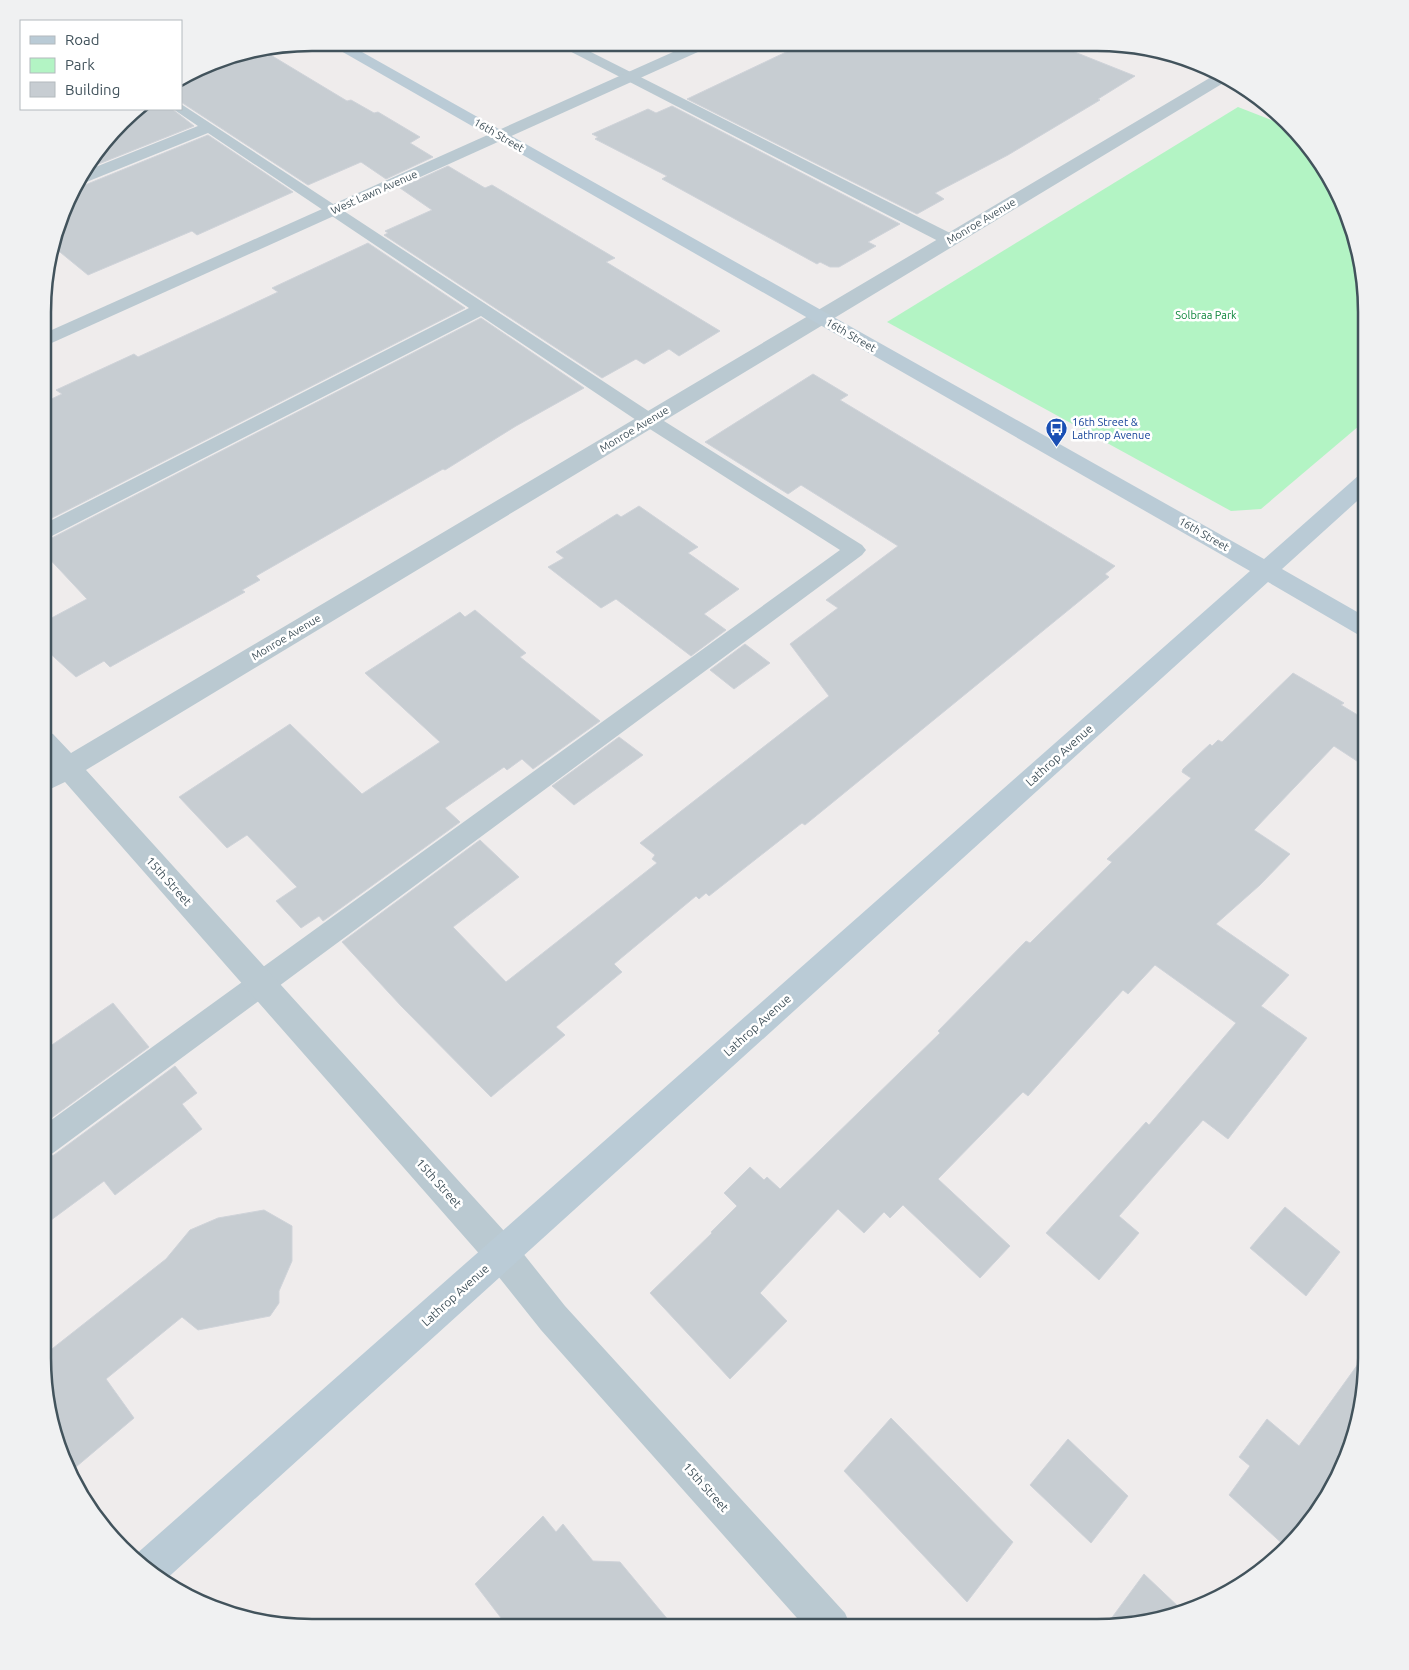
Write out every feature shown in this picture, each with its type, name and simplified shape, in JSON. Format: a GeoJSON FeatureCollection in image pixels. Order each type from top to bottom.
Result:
{"type":"FeatureCollection","features":[{"type":"Feature","properties":{"kind":"street","name":"16th Street"},"geometry":{"type":"LineString","coordinates":[[349,51],[1358,623]]}},
{"type":"Feature","properties":{"kind":"street","name":"West Lawn Avenue"},"geometry":{"type":"LineString","coordinates":[[51,337],[687,51]]}},
{"type":"Feature","properties":{"kind":"street","name":"Monroe Avenue"},"geometry":{"type":"LineString","coordinates":[[56,775],[1217,80]]}},
{"type":"Feature","properties":{"kind":"street","name":"Lathrop Avenue"},"geometry":{"type":"LineString","coordinates":[[153,1565],[1358,488]]}},
{"type":"Feature","properties":{"kind":"street","name":"15th Street"},"geometry":{"type":"LineString","coordinates":[[51,761],[56,775],[262,985],[502,1254],[553,1318],[824,1619]]}},
{"type":"Feature","properties":{"kind":"lane"},"geometry":{"type":"LineString","coordinates":[[577,51],[950,240]]}},
{"type":"Feature","properties":{"kind":"lane"},"geometry":{"type":"LineString","coordinates":[[51,1137],[262,985],[855,550],[650,420],[182,109]]}},
{"type":"Feature","properties":{"kind":"lane"},"geometry":{"type":"LineString","coordinates":[[90,175],[210,127]]}},
{"type":"Feature","properties":{"kind":"lane"},"geometry":{"type":"LineString","coordinates":[[51,529],[482,308]]}},
{"type":"Feature","properties":{"kind":"green space","name":"Solbraa Park"},"geometry":{"type":"Polygon","coordinates":[[[1238,107],[1274,121],[1293,140],[1314,167],[1338,213],[1349,245],[1356,278],[1358,313],[1358,427],[1261,509],[1231,511],[887,322],[1238,107]]]}},
{"type":"Feature","properties":{"kind":"building"},"geometry":{"type":"Polygon","coordinates":[[[788,51],[1072,51],[1135,76],[1098,99],[1100,100],[1008,155],[935,193],[944,199],[917,214],[687,99],[788,51]]]}},
{"type":"Feature","properties":{"kind":"building"},"geometry":{"type":"Polygon","coordinates":[[[270,55],[347,101],[351,100],[374,113],[378,112],[420,137],[410,143],[433,157],[386,179],[361,162],[308,185],[182,103],[182,86],[229,65],[270,55]]]}},
{"type":"Feature","properties":{"kind":"building"},"geometry":{"type":"Polygon","coordinates":[[[672,106],[900,224],[868,242],[876,246],[839,267],[830,267],[820,262],[817,264],[662,179],[667,176],[595,139],[598,137],[592,134],[648,109],[656,113],[672,106]]]}},
{"type":"Feature","properties":{"kind":"building"},"geometry":{"type":"Polygon","coordinates":[[[147,110],[173,110],[194,126],[97,165],[116,140],[147,110]]]}},
{"type":"Feature","properties":{"kind":"building"},"geometry":{"type":"Polygon","coordinates":[[[208,135],[293,192],[197,235],[192,231],[88,275],[59,251],[71,213],[85,185],[208,135]]]}},
{"type":"Feature","properties":{"kind":"building"},"geometry":{"type":"Polygon","coordinates":[[[448,166],[485,188],[492,185],[615,258],[606,262],[720,331],[679,356],[669,349],[644,364],[636,359],[602,378],[384,235],[388,233],[385,231],[432,210],[400,188],[448,166]]]}},
{"type":"Feature","properties":{"kind":"building"},"geometry":{"type":"Polygon","coordinates":[[[368,243],[465,308],[51,518],[51,399],[62,394],[56,390],[134,354],[138,357],[278,292],[272,288],[368,243]]]}},
{"type":"Feature","properties":{"kind":"building"},"geometry":{"type":"Polygon","coordinates":[[[481,318],[584,388],[516,426],[445,470],[443,469],[256,576],[260,580],[242,590],[245,592],[110,667],[104,661],[76,677],[51,654],[51,618],[87,599],[51,560],[51,538],[481,318]]]}},
{"type":"Feature","properties":{"kind":"building"},"geometry":{"type":"Polygon","coordinates":[[[813,374],[848,395],[840,400],[1115,566],[1105,574],[1109,577],[805,825],[802,823],[709,896],[706,893],[699,899],[696,896],[614,964],[622,972],[556,1027],[565,1035],[491,1097],[402,1007],[342,942],[480,840],[519,877],[453,927],[506,982],[657,863],[652,859],[655,855],[640,843],[829,696],[790,644],[838,608],[826,600],[898,546],[801,485],[788,494],[705,442],[813,374]]]}},
{"type":"Feature","properties":{"kind":"building"},"geometry":{"type":"Polygon","coordinates":[[[639,506],[698,547],[688,553],[739,589],[704,614],[726,630],[691,656],[616,599],[601,608],[548,567],[564,558],[556,552],[617,514],[621,517],[639,506]]]}},
{"type":"Feature","properties":{"kind":"building"},"geometry":{"type":"Polygon","coordinates":[[[475,610],[526,653],[520,657],[600,721],[533,769],[522,759],[507,770],[504,767],[445,808],[460,822],[323,921],[319,916],[301,928],[276,901],[297,887],[247,835],[227,848],[179,797],[290,724],[362,794],[440,742],[365,673],[460,612],[465,617],[475,610]]]}},
{"type":"Feature","properties":{"kind":"building"},"geometry":{"type":"Polygon","coordinates":[[[745,644],[770,663],[734,689],[710,670],[745,644]]]}},
{"type":"Feature","properties":{"kind":"building"},"geometry":{"type":"Polygon","coordinates":[[[1293,673],[1344,703],[1341,705],[1358,715],[1358,762],[1334,746],[1254,830],[1290,854],[1260,885],[1216,924],[1289,975],[1261,1006],[1307,1038],[1228,1139],[1203,1120],[1119,1216],[1139,1233],[1099,1280],[1046,1233],[1146,1122],[1149,1125],[1236,1023],[1155,965],[1128,994],[1123,990],[1028,1096],[1023,1092],[938,1179],[1010,1246],[980,1278],[903,1205],[890,1218],[884,1212],[864,1233],[838,1209],[760,1293],[787,1321],[730,1379],[650,1293],[737,1206],[724,1193],[750,1167],[764,1180],[767,1177],[780,1189],[940,1033],[938,1031],[1026,941],[1030,943],[1112,862],[1107,859],[1191,778],[1182,772],[1183,769],[1210,744],[1212,746],[1218,740],[1222,742],[1293,673]]]}},
{"type":"Feature","properties":{"kind":"building"},"geometry":{"type":"Polygon","coordinates":[[[619,737],[643,755],[574,805],[552,786],[619,737]]]}},
{"type":"Feature","properties":{"kind":"building"},"geometry":{"type":"Polygon","coordinates":[[[113,1003],[149,1047],[51,1118],[51,1046],[113,1003]]]}},
{"type":"Feature","properties":{"kind":"building"},"geometry":{"type":"Polygon","coordinates":[[[175,1066],[197,1093],[182,1104],[202,1129],[115,1195],[104,1181],[51,1220],[51,1156],[175,1066]]]}},
{"type":"Feature","properties":{"kind":"building"},"geometry":{"type":"Polygon","coordinates":[[[1285,1207],[1340,1252],[1306,1296],[1250,1248],[1285,1207]]]}},
{"type":"Feature","properties":{"kind":"building"},"geometry":{"type":"Polygon","coordinates":[[[264,1210],[292,1226],[292,1261],[279,1291],[279,1303],[270,1316],[198,1330],[182,1317],[106,1379],[134,1418],[76,1467],[65,1441],[56,1408],[53,1392],[51,1350],[166,1259],[190,1230],[218,1218],[264,1210]]]}},
{"type":"Feature","properties":{"kind":"building"},"geometry":{"type":"Polygon","coordinates":[[[1358,1365],[1353,1408],[1338,1457],[1314,1503],[1281,1542],[1229,1495],[1250,1466],[1239,1457],[1267,1419],[1299,1446],[1358,1365]]]}},
{"type":"Feature","properties":{"kind":"building"},"geometry":{"type":"Polygon","coordinates":[[[891,1418],[1013,1542],[967,1602],[844,1471],[891,1418]]]}},
{"type":"Feature","properties":{"kind":"building"},"geometry":{"type":"Polygon","coordinates":[[[1068,1439],[1128,1496],[1091,1543],[1030,1485],[1068,1439]]]}},
{"type":"Feature","properties":{"kind":"building"},"geometry":{"type":"Polygon","coordinates":[[[543,1516],[556,1532],[563,1524],[593,1561],[620,1562],[667,1619],[502,1619],[475,1584],[543,1516]]]}},
{"type":"Feature","properties":{"kind":"building"},"geometry":{"type":"Polygon","coordinates":[[[1144,1574],[1177,1606],[1131,1617],[1112,1618],[1144,1574]]]}},
{"type":"Feature","properties":{"kind":"place","name":"16th Street & Lathrop Avenue"},"geometry":{"type":"Point","coordinates":[1056,447]}}]}
